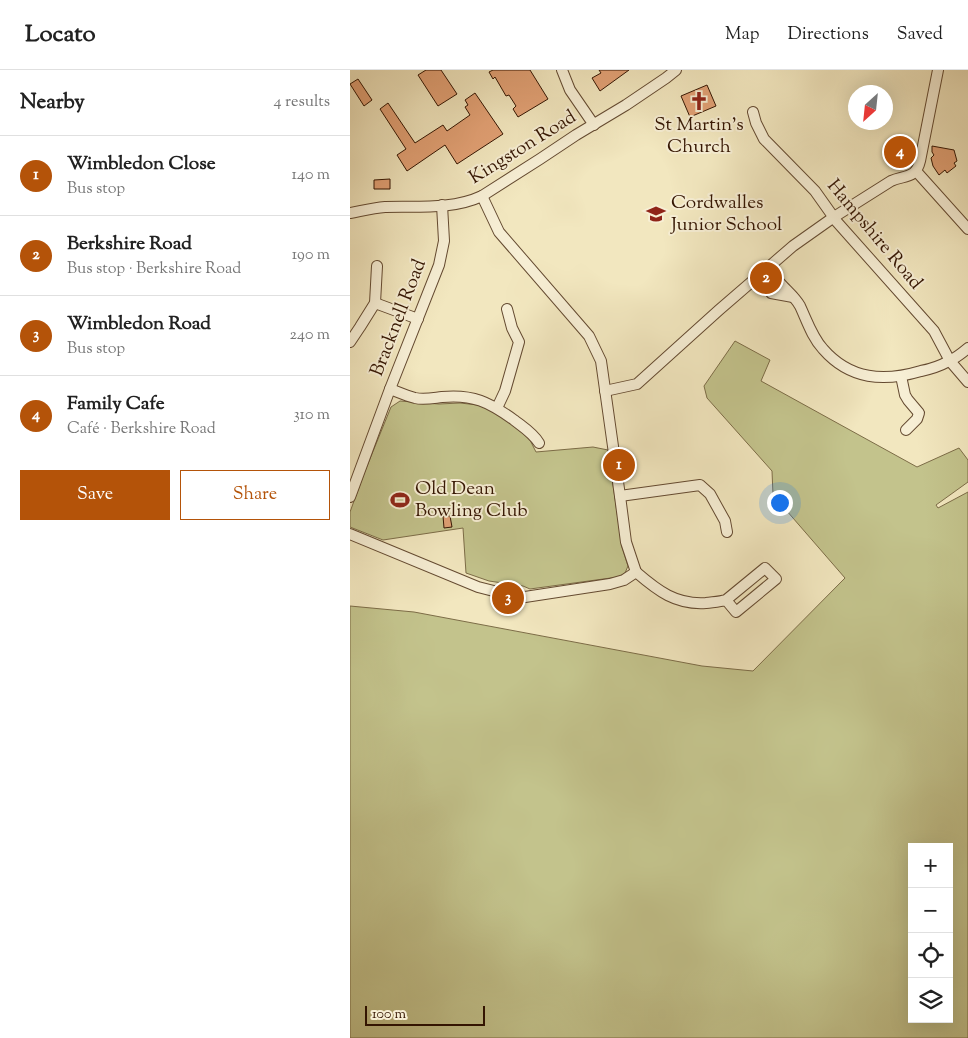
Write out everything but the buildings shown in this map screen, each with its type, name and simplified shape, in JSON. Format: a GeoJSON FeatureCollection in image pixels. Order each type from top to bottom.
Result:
{"type":"FeatureCollection","features":[{"type":"Feature","properties":{"kind":"street"},"geometry":{"type":"LineString","coordinates":[[562,70],[570,90],[594,125]]}},
{"type":"Feature","properties":{"kind":"street","name":"Kingston Road"},"geometry":{"type":"LineString","coordinates":[[350,213],[383,208],[458,204],[482,196],[674,72],[682,70]]}},
{"type":"Feature","properties":{"kind":"street"},"geometry":{"type":"LineString","coordinates":[[605,391],[637,384],[787,252],[834,217],[893,180],[908,176],[916,171],[919,167],[938,70]]}},
{"type":"Feature","properties":{"kind":"street","name":"Hampshire Road"},"geometry":{"type":"LineString","coordinates":[[753,112],[756,123],[764,138],[815,191],[834,217],[934,331],[950,361],[968,382]]}},
{"type":"Feature","properties":{"kind":"street"},"geometry":{"type":"LineString","coordinates":[[916,171],[968,228]]}},
{"type":"Feature","properties":{"kind":"street"},"geometry":{"type":"LineString","coordinates":[[482,196],[499,232],[589,336],[601,361],[626,542],[636,572],[671,598],[693,604],[726,600],[764,568],[776,579],[736,612],[726,600]]}},
{"type":"Feature","properties":{"kind":"street","name":"Bracknell Road"},"geometry":{"type":"LineString","coordinates":[[351,491],[439,265],[444,241],[442,205]]}},
{"type":"Feature","properties":{"kind":"street"},"geometry":{"type":"LineString","coordinates":[[350,342],[375,303],[377,266]]}},
{"type":"Feature","properties":{"kind":"street"},"geometry":{"type":"LineString","coordinates":[[780,283],[799,304],[809,329],[823,349],[840,365],[857,373],[883,378],[901,376],[938,367],[968,348]]}},
{"type":"Feature","properties":{"kind":"street"},"geometry":{"type":"LineString","coordinates":[[771,293],[793,297]]}},
{"type":"Feature","properties":{"kind":"street"},"geometry":{"type":"LineString","coordinates":[[375,303],[418,319]]}},
{"type":"Feature","properties":{"kind":"street"},"geometry":{"type":"LineString","coordinates":[[497,408],[505,391],[519,342],[512,328],[507,309]]}},
{"type":"Feature","properties":{"kind":"street"},"geometry":{"type":"LineString","coordinates":[[901,376],[905,395],[916,408],[919,416],[906,430]]}},
{"type":"Feature","properties":{"kind":"street"},"geometry":{"type":"LineString","coordinates":[[390,389],[416,398],[463,397],[483,401],[497,408],[535,436],[539,443]]}},
{"type":"Feature","properties":{"kind":"street"},"geometry":{"type":"LineString","coordinates":[[620,496],[700,485],[710,494],[724,521],[727,532]]}},
{"type":"Feature","properties":{"kind":"street"},"geometry":{"type":"LineString","coordinates":[[350,534],[478,587],[509,596],[525,597],[610,584],[624,580],[636,572]]}},
{"type":"Feature","properties":{"kind":"green space"},"geometry":{"type":"Polygon","coordinates":[[[735,341],[770,360],[761,381],[917,467],[959,448],[968,460],[968,482],[936,505],[938,508],[968,492],[968,1038],[350,1038],[350,606],[414,612],[702,666],[753,671],[845,578],[773,495],[772,471],[707,398],[704,386],[735,341]]]}},
{"type":"Feature","properties":{"kind":"green space"},"geometry":{"type":"Polygon","coordinates":[[[400,401],[478,405],[513,424],[530,440],[536,452],[593,447],[608,450],[622,547],[628,566],[625,573],[618,577],[530,589],[523,586],[489,581],[466,573],[463,528],[383,540],[350,527],[350,512],[365,471],[391,407],[400,401]]]}},
{"type":"Feature","properties":{"kind":"place","name":"St Martin's Church"},"geometry":{"type":"Point","coordinates":[699,101]}},
{"type":"Feature","properties":{"kind":"place","name":"Family Cafe"},"geometry":{"type":"Point","coordinates":[900,152]}},
{"type":"Feature","properties":{"kind":"place","name":"Cordwalles Junior School"},"geometry":{"type":"Point","coordinates":[656,214]}},
{"type":"Feature","properties":{"kind":"place","name":"Berkshire Road"},"geometry":{"type":"Point","coordinates":[766,278]}},
{"type":"Feature","properties":{"kind":"place","name":"Wimbledon Close"},"geometry":{"type":"Point","coordinates":[619,465]}},
{"type":"Feature","properties":{"kind":"place","name":"Old Dean Bowling Club"},"geometry":{"type":"Point","coordinates":[400,500]}},
{"type":"Feature","properties":{"kind":"place","name":"Wimbledon Road"},"geometry":{"type":"Point","coordinates":[508,598]}}]}
